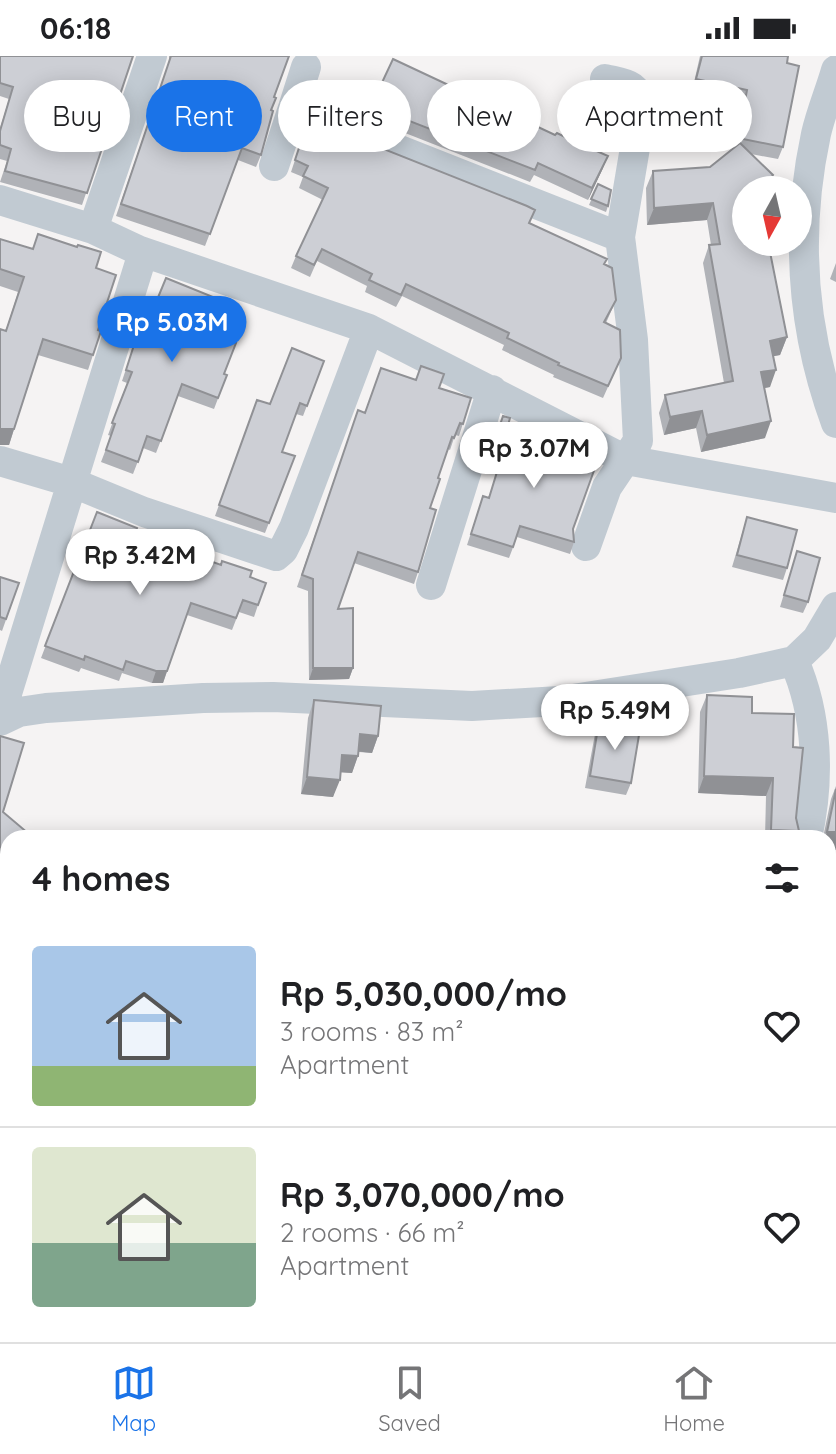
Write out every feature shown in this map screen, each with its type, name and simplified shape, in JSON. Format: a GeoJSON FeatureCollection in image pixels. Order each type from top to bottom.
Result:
{"type":"FeatureCollection","features":[{"type":"Feature","properties":{"kind":"street"},"geometry":{"type":"LineString","coordinates":[[93,229],[152,56]]}},
{"type":"Feature","properties":{"kind":"street"},"geometry":{"type":"LineString","coordinates":[[302,80],[306,67]]}},
{"type":"Feature","properties":{"kind":"street"},"geometry":{"type":"LineString","coordinates":[[836,70],[816,134],[803,235],[803,282],[814,345],[836,423]]}},
{"type":"Feature","properties":{"kind":"street"},"geometry":{"type":"LineString","coordinates":[[586,546],[607,487],[638,441],[639,421],[620,237],[642,106],[639,93],[632,86],[605,79]]}},
{"type":"Feature","properties":{"kind":"street"},"geometry":{"type":"LineString","coordinates":[[274,166],[279,152]]}},
{"type":"Feature","properties":{"kind":"street"},"geometry":{"type":"LineString","coordinates":[[405,152],[620,237]]}},
{"type":"Feature","properties":{"kind":"street"},"geometry":{"type":"LineString","coordinates":[[0,200],[93,229],[140,251],[369,329],[626,460],[836,498]]}},
{"type":"Feature","properties":{"kind":"street"},"geometry":{"type":"LineString","coordinates":[[0,718],[141,261],[140,251]]}},
{"type":"Feature","properties":{"kind":"street"},"geometry":{"type":"LineString","coordinates":[[0,461],[71,482],[144,512],[271,556],[280,554],[294,528],[369,329]]}},
{"type":"Feature","properties":{"kind":"street"},"geometry":{"type":"LineString","coordinates":[[431,585],[492,390]]}},
{"type":"Feature","properties":{"kind":"street"},"geometry":{"type":"LineString","coordinates":[[0,718],[46,708],[203,698],[273,697],[472,706],[560,701],[739,673],[794,661],[817,639],[836,607]]}},
{"type":"Feature","properties":{"kind":"street"},"geometry":{"type":"LineString","coordinates":[[794,661],[806,687],[814,729],[813,786],[808,830]]}},
{"type":"Feature","properties":{"kind":"building"},"geometry":{"type":"Polygon","coordinates":[[[0,56],[133,56],[125,80],[24,80],[24,152],[101,152],[87,193],[5,171],[11,149],[0,145],[0,131],[13,87],[0,83],[0,56]]]}},
{"type":"Feature","properties":{"kind":"building"},"geometry":{"type":"Polygon","coordinates":[[[171,56],[289,56],[278,80],[262,151],[262,80],[163,80],[171,56]]]}},
{"type":"Feature","properties":{"kind":"building"},"geometry":{"type":"Polygon","coordinates":[[[702,56],[788,56],[787,63],[799,66],[783,147],[752,141],[752,80],[696,79],[702,56]]]}},
{"type":"Feature","properties":{"kind":"building"},"geometry":{"type":"Polygon","coordinates":[[[393,59],[438,80],[427,80],[427,128],[411,122],[411,80],[383,80],[393,59]]]}},
{"type":"Feature","properties":{"kind":"building"},"geometry":{"type":"Polygon","coordinates":[[[541,128],[555,135],[557,133],[557,152],[599,152],[608,156],[592,188],[538,163],[535,170],[489,152],[541,152],[541,128]]]}},
{"type":"Feature","properties":{"kind":"building"},"geometry":{"type":"Polygon","coordinates":[[[146,130],[146,152],[241,152],[210,234],[121,204],[146,130]]]}},
{"type":"Feature","properties":{"kind":"building"},"geometry":{"type":"Polygon","coordinates":[[[298,152],[391,152],[527,206],[535,210],[529,223],[607,259],[604,264],[612,268],[616,300],[604,322],[620,330],[621,358],[608,386],[558,365],[507,338],[509,333],[406,284],[401,295],[369,280],[372,274],[322,249],[314,265],[296,256],[328,188],[303,176],[308,166],[295,160],[298,152]]]}},
{"type":"Feature","properties":{"kind":"building"},"geometry":{"type":"Polygon","coordinates":[[[729,152],[749,152],[773,175],[732,176],[732,256],[771,256],[787,337],[770,341],[776,370],[761,372],[771,421],[707,435],[702,411],[670,417],[665,395],[733,381],[709,245],[720,244],[713,203],[654,208],[653,171],[710,167],[729,152]]]}},
{"type":"Feature","properties":{"kind":"building"},"geometry":{"type":"Polygon","coordinates":[[[598,184],[611,190],[608,206],[591,199],[598,184]]]}},
{"type":"Feature","properties":{"kind":"building"},"geometry":{"type":"Polygon","coordinates":[[[38,234],[101,252],[96,268],[116,275],[93,355],[43,339],[14,429],[0,429],[0,329],[6,331],[24,277],[0,269],[0,239],[33,249],[38,234]]]}},
{"type":"Feature","properties":{"kind":"building"},"geometry":{"type":"Polygon","coordinates":[[[166,278],[213,297],[209,306],[241,318],[218,398],[182,384],[161,441],[147,436],[138,462],[106,450],[115,424],[112,423],[132,372],[126,370],[134,345],[138,346],[166,278]]]}},
{"type":"Feature","properties":{"kind":"building"},"geometry":{"type":"Polygon","coordinates":[[[292,348],[324,361],[307,406],[300,403],[282,452],[295,456],[269,523],[219,505],[257,400],[270,404],[292,348]]]}},
{"type":"Feature","properties":{"kind":"building"},"geometry":{"type":"Polygon","coordinates":[[[421,366],[444,374],[439,388],[471,398],[463,424],[460,423],[452,437],[438,478],[430,508],[436,510],[418,572],[358,552],[338,609],[353,608],[353,668],[313,668],[313,579],[302,575],[358,410],[365,413],[381,368],[416,380],[421,366]]]}},
{"type":"Feature","properties":{"kind":"building"},"geometry":{"type":"Polygon","coordinates":[[[503,416],[510,418],[503,443],[495,440],[503,416]]]}},
{"type":"Feature","properties":{"kind":"building"},"geometry":{"type":"Polygon","coordinates":[[[511,426],[551,439],[549,444],[576,452],[574,458],[596,465],[573,529],[574,542],[520,526],[513,547],[471,534],[483,496],[489,498],[511,426]]]}},
{"type":"Feature","properties":{"kind":"building"},"geometry":{"type":"Polygon","coordinates":[[[97,512],[137,528],[135,533],[171,547],[221,565],[222,561],[252,571],[250,577],[266,583],[258,605],[243,600],[236,618],[191,603],[167,671],[156,671],[126,661],[123,670],[45,646],[97,512]]]}},
{"type":"Feature","properties":{"kind":"building"},"geometry":{"type":"Polygon","coordinates":[[[747,517],[797,530],[787,568],[737,555],[747,517]]]}},
{"type":"Feature","properties":{"kind":"building"},"geometry":{"type":"Polygon","coordinates":[[[797,551],[820,558],[808,602],[784,595],[797,551]]]}},
{"type":"Feature","properties":{"kind":"building"},"geometry":{"type":"Polygon","coordinates":[[[0,577],[19,583],[6,619],[0,617],[0,577]]]}},
{"type":"Feature","properties":{"kind":"building"},"geometry":{"type":"Polygon","coordinates":[[[707,695],[752,697],[752,713],[794,714],[793,747],[803,748],[796,818],[799,830],[771,830],[773,778],[704,776],[707,695]]]}},
{"type":"Feature","properties":{"kind":"building"},"geometry":{"type":"Polygon","coordinates":[[[314,700],[381,706],[378,736],[360,734],[358,756],[342,755],[340,780],[307,777],[314,700]]]}},
{"type":"Feature","properties":{"kind":"building"},"geometry":{"type":"Polygon","coordinates":[[[599,722],[640,729],[631,783],[590,776],[599,722]]]}},
{"type":"Feature","properties":{"kind":"building"},"geometry":{"type":"Polygon","coordinates":[[[0,736],[24,743],[3,812],[24,830],[0,830],[0,736]]]}},
{"type":"Feature","properties":{"kind":"building"},"geometry":{"type":"Polygon","coordinates":[[[836,789],[836,830],[827,830],[836,789]]]}}]}
